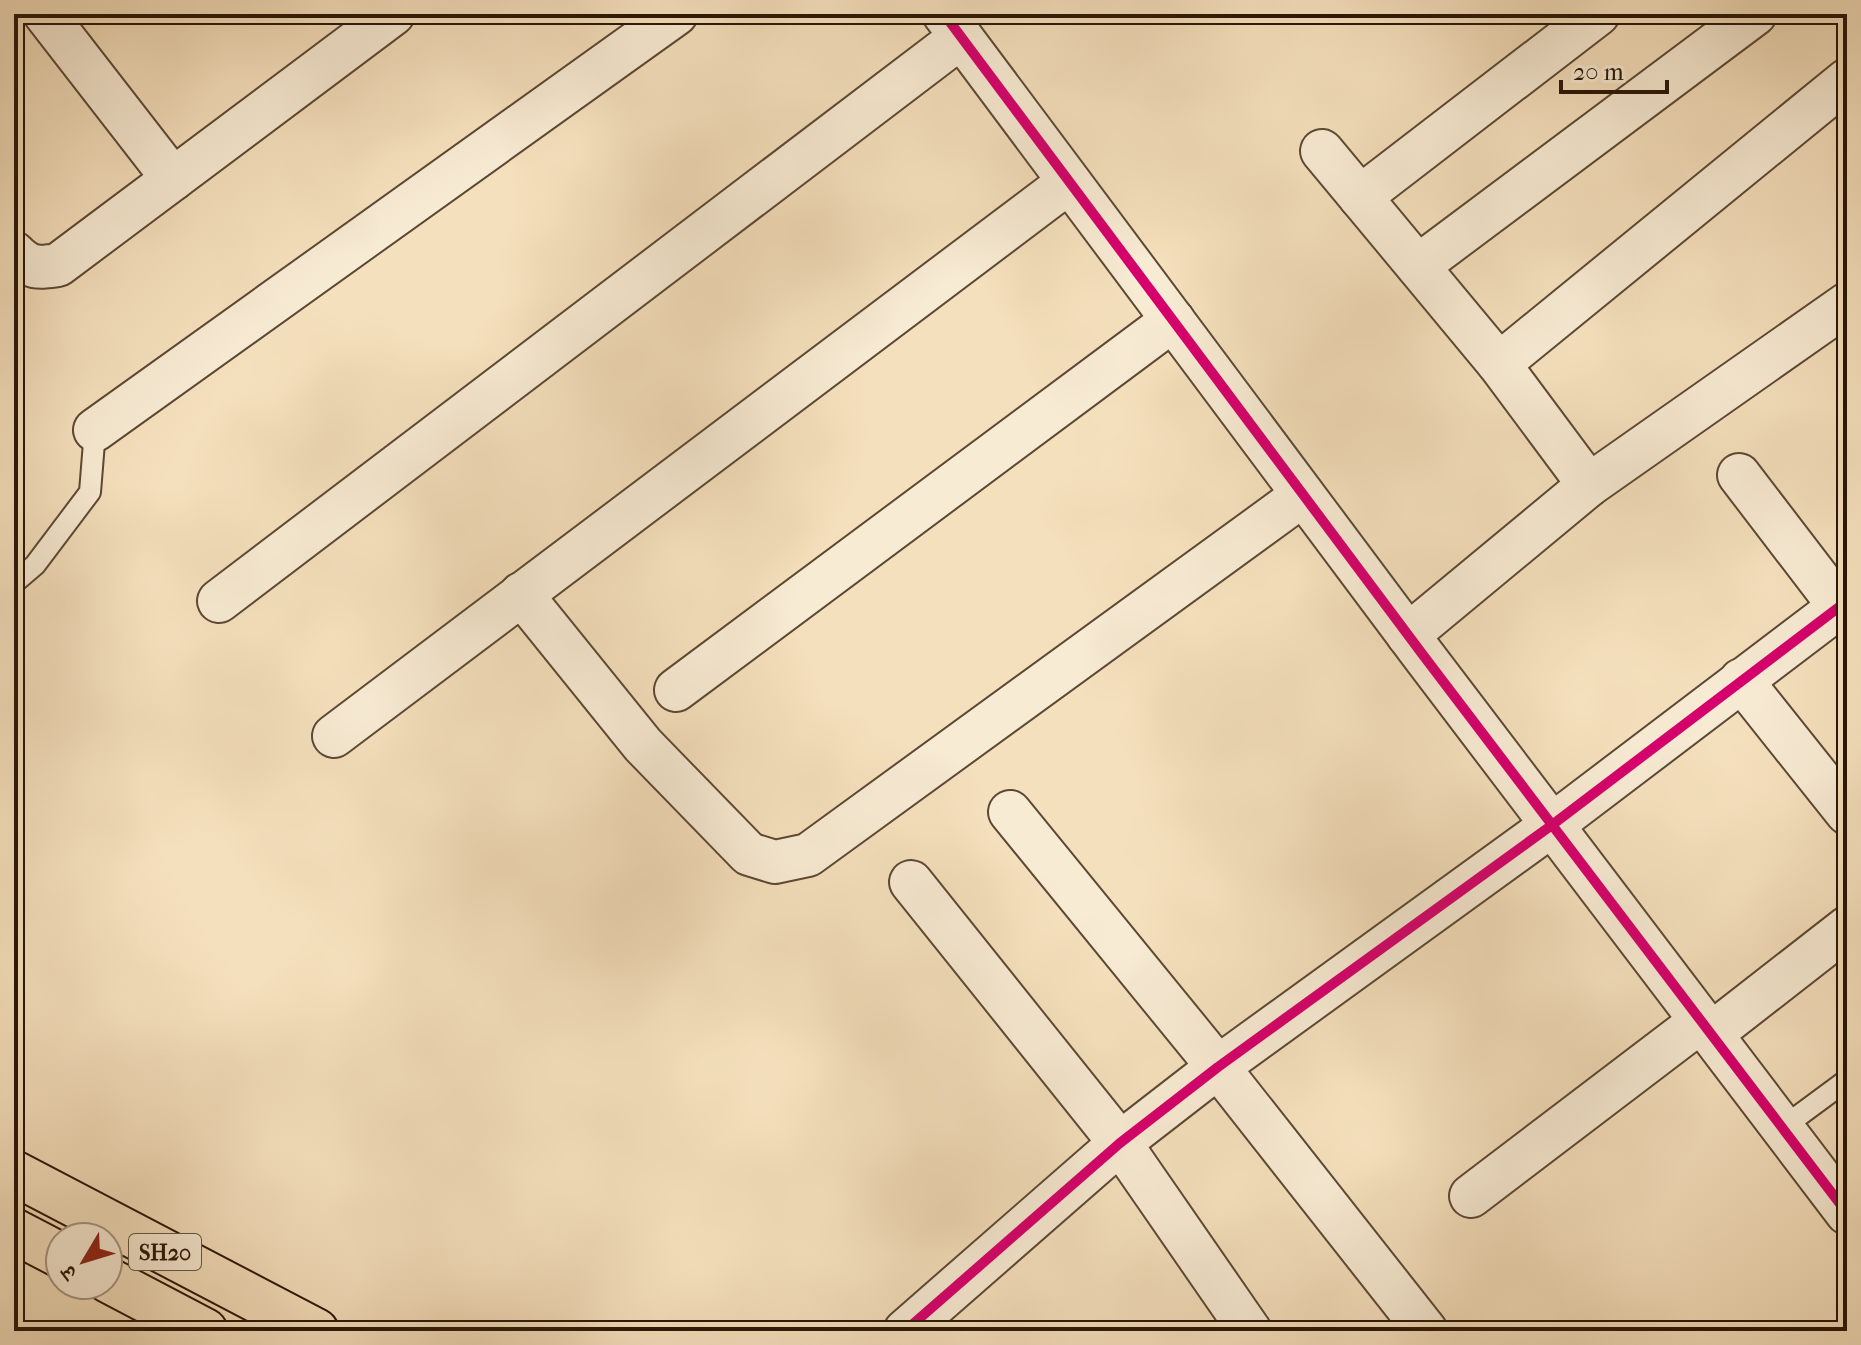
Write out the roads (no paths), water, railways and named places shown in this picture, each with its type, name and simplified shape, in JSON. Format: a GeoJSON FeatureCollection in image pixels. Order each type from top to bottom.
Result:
{"type":"FeatureCollection","features":[{"type":"Feature","properties":{"kind":"main road","name":"SH20"},"geometry":{"type":"LineString","coordinates":[[14,1173],[316,1331]]}},
{"type":"Feature","properties":{"kind":"main road"},"geometry":{"type":"LineString","coordinates":[[14,1231],[44,1247]]}},
{"type":"Feature","properties":{"kind":"main road","name":"SH20"},"geometry":{"type":"LineString","coordinates":[[124,1288],[205,1331]]}},
{"type":"Feature","properties":{"kind":"street"},"geometry":{"type":"LineString","coordinates":[[45,14],[173,179]]}},
{"type":"Feature","properties":{"kind":"street"},"geometry":{"type":"LineString","coordinates":[[14,253],[38,268],[58,265],[393,14]]}},
{"type":"Feature","properties":{"kind":"street"},"geometry":{"type":"LineString","coordinates":[[95,430],[676,14]]}},
{"type":"Feature","properties":{"kind":"street"},"geometry":{"type":"LineString","coordinates":[[1360,197],[1598,14]]}},
{"type":"Feature","properties":{"kind":"street"},"geometry":{"type":"LineString","coordinates":[[1418,266],[1755,14]]}},
{"type":"Feature","properties":{"kind":"street"},"geometry":{"type":"LineString","coordinates":[[219,601],[952,26],[1408,635],[1847,1213]]}},
{"type":"Feature","properties":{"kind":"street"},"geometry":{"type":"LineString","coordinates":[[1499,364],[1847,80]]}},
{"type":"Feature","properties":{"kind":"street"},"geometry":{"type":"LineString","coordinates":[[1322,151],[1499,364],[1589,485]]}},
{"type":"Feature","properties":{"kind":"street"},"geometry":{"type":"LineString","coordinates":[[334,736],[1069,182]]}},
{"type":"Feature","properties":{"kind":"street"},"geometry":{"type":"LineString","coordinates":[[1408,635],[1589,485],[1847,305]]}},
{"type":"Feature","properties":{"kind":"street"},"geometry":{"type":"LineString","coordinates":[[676,690],[1173,320]]}},
{"type":"Feature","properties":{"kind":"street"},"geometry":{"type":"LineString","coordinates":[[905,1331],[1120,1143],[1218,1067],[1552,825],[1843,604],[1739,475]]}},
{"type":"Feature","properties":{"kind":"street"},"geometry":{"type":"LineString","coordinates":[[521,594],[643,745],[749,854],[775,862],[808,855],[1303,495]]}},
{"type":"Feature","properties":{"kind":"street"},"geometry":{"type":"LineString","coordinates":[[1741,680],[1847,813]]}},
{"type":"Feature","properties":{"kind":"street"},"geometry":{"type":"LineString","coordinates":[[1010,812],[1218,1067],[1426,1331]]}},
{"type":"Feature","properties":{"kind":"street"},"geometry":{"type":"LineString","coordinates":[[911,882],[1120,1143],[1250,1331]]}},
{"type":"Feature","properties":{"kind":"street"},"geometry":{"type":"LineString","coordinates":[[1471,1196],[1847,928]]}},
{"type":"Feature","properties":{"kind":"lane"},"geometry":{"type":"LineString","coordinates":[[14,583],[35,565],[90,492],[95,430]]}},
{"type":"Feature","properties":{"kind":"lane"},"geometry":{"type":"LineString","coordinates":[[1782,1128],[1847,1080]]}}]}
